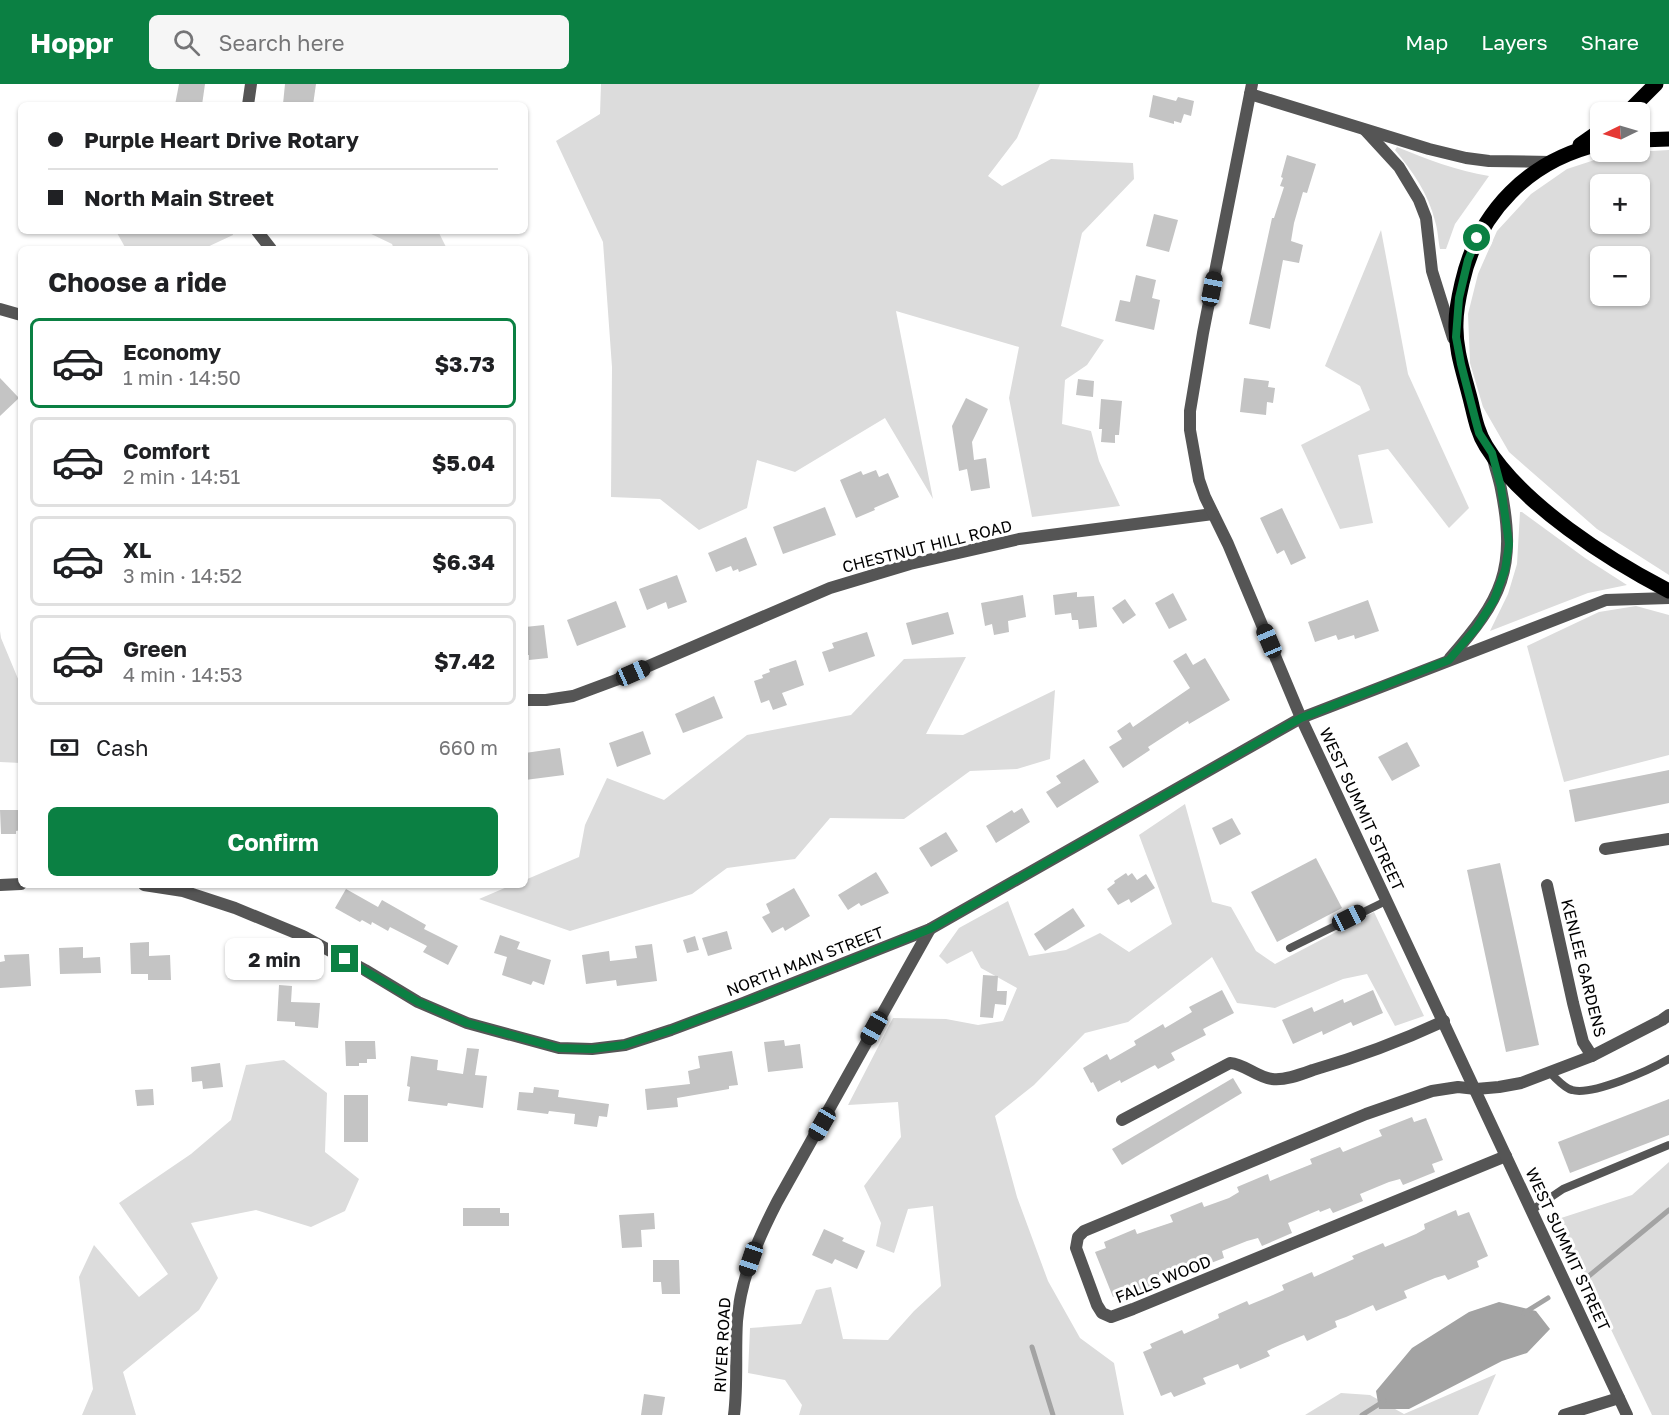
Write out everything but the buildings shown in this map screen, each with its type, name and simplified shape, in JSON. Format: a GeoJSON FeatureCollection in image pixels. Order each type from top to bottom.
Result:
{"type":"FeatureCollection","features":[{"type":"Feature","properties":{"kind":"main road"},"geometry":{"type":"LineString","coordinates":[[1638,102],[1656,84]]}},
{"type":"Feature","properties":{"kind":"main road"},"geometry":{"type":"LineString","coordinates":[[1568,154],[1590,138]]}},
{"type":"Feature","properties":{"kind":"main road"},"geometry":{"type":"LineString","coordinates":[[1650,140],[1669,139]]}},
{"type":"Feature","properties":{"kind":"main road"},"geometry":{"type":"LineString","coordinates":[[1590,147],[1551,162],[1514,189],[1482,228],[1468,260],[1459,298],[1456,323],[1458,350],[1479,433],[1492,453],[1524,490],[1562,522],[1608,555],[1669,591]]}},
{"type":"Feature","properties":{"kind":"street"},"geometry":{"type":"LineString","coordinates":[[248,102],[251,84]]}},
{"type":"Feature","properties":{"kind":"street"},"geometry":{"type":"LineString","coordinates":[[1251,89],[1364,129],[1439,151],[1474,159],[1551,162]]}},
{"type":"Feature","properties":{"kind":"street","name":"WEST SUMMIT STREET"},"geometry":{"type":"LineString","coordinates":[[1251,89],[1203,332],[1190,411],[1190,430],[1199,480],[1301,718],[1627,1415]]}},
{"type":"Feature","properties":{"kind":"street"},"geometry":{"type":"LineString","coordinates":[[1364,129],[1399,167],[1419,200],[1426,218],[1432,271],[1458,350]]}},
{"type":"Feature","properties":{"kind":"street"},"geometry":{"type":"LineString","coordinates":[[259,234],[269,246]]}},
{"type":"Feature","properties":{"kind":"street"},"geometry":{"type":"LineString","coordinates":[[0,309],[18,314]]}},
{"type":"Feature","properties":{"kind":"street","name":"NORTH MAIN STREET"},"geometry":{"type":"LineString","coordinates":[[1449,660],[1485,615],[1494,600],[1505,570],[1509,544],[1506,516],[1492,453]]}},
{"type":"Feature","properties":{"kind":"street","name":"CHESTNUT HILL ROAD"},"geometry":{"type":"LineString","coordinates":[[528,699],[546,700],[573,696],[616,680],[830,588],[910,564],[1019,539],[1213,514]]}},
{"type":"Feature","properties":{"kind":"street","name":"NORTH MAIN STREET"},"geometry":{"type":"LineString","coordinates":[[164,888],[183,891],[235,908],[303,936],[418,1002],[467,1023],[559,1048],[592,1049],[624,1045],[671,1030],[836,968],[930,929],[1301,718],[1606,600],[1669,598]]}},
{"type":"Feature","properties":{"kind":"street"},"geometry":{"type":"LineString","coordinates":[[1605,849],[1669,839]]}},
{"type":"Feature","properties":{"kind":"street"},"geometry":{"type":"LineString","coordinates":[[0,885],[18,884]]}},
{"type":"Feature","properties":{"kind":"street","name":"KENLEE GARDENS"},"geometry":{"type":"LineString","coordinates":[[1548,885],[1572,1003],[1583,1042],[1592,1056]]}},
{"type":"Feature","properties":{"kind":"street","name":"RIVER ROAD"},"geometry":{"type":"LineString","coordinates":[[734,1415],[737,1321],[744,1277],[757,1240],[930,929]]}},
{"type":"Feature","properties":{"kind":"street","name":"KENLEE GARDENS"},"geometry":{"type":"LineString","coordinates":[[1476,1089],[1521,1083],[1592,1056],[1669,1015]]}},
{"type":"Feature","properties":{"kind":"street"},"geometry":{"type":"LineString","coordinates":[[1122,1120],[1230,1063],[1239,1064],[1253,1073],[1274,1080],[1348,1060],[1403,1041],[1444,1021]]}},
{"type":"Feature","properties":{"kind":"street","name":"FALLS WOOD"},"geometry":{"type":"LineString","coordinates":[[1476,1089],[1458,1087],[1432,1091],[1366,1114],[1084,1231],[1078,1237],[1076,1248],[1097,1305],[1102,1313],[1111,1317],[1133,1310],[1506,1156]]}},
{"type":"Feature","properties":{"kind":"street"},"geometry":{"type":"LineString","coordinates":[[1564,1415],[1619,1398]]}},
{"type":"Feature","properties":{"kind":"lane"},"geometry":{"type":"LineString","coordinates":[[1290,948],[1386,901]]}},
{"type":"Feature","properties":{"kind":"lane"},"geometry":{"type":"LineString","coordinates":[[1550,1072],[1570,1090],[1587,1092],[1655,1068],[1669,1059]]}},
{"type":"Feature","properties":{"kind":"lane"},"geometry":{"type":"LineString","coordinates":[[1532,1210],[1563,1189],[1669,1145]]}},
{"type":"Feature","properties":{"kind":"shaded area"},"geometry":{"type":"Polygon","coordinates":[[[601,84],[1040,84],[1017,138],[988,176],[1002,186],[1051,159],[1133,163],[1134,179],[1082,233],[1061,326],[1104,340],[1087,365],[1065,380],[1062,424],[1091,431],[1099,461],[1120,506],[1032,517],[1009,398],[1019,347],[896,311],[933,499],[885,418],[795,472],[757,460],[747,508],[699,530],[660,499],[611,497],[612,367],[603,242],[556,141],[600,114],[601,84]]]}},
{"type":"Feature","properties":{"kind":"shaded area"},"geometry":{"type":"Polygon","coordinates":[[[1397,147],[1454,168],[1489,176],[1455,224],[1446,249],[1440,249],[1436,224],[1428,201],[1414,175],[1395,150],[1397,147]]]}},
{"type":"Feature","properties":{"kind":"shaded area"},"geometry":{"type":"Polygon","coordinates":[[[1669,150],[1669,575],[1597,529],[1509,452],[1483,407],[1470,363],[1468,314],[1478,274],[1497,231],[1531,194],[1567,169],[1590,161],[1650,162],[1650,151],[1669,150]]]}},
{"type":"Feature","properties":{"kind":"shaded area"},"geometry":{"type":"Polygon","coordinates":[[[1381,230],[1408,374],[1469,508],[1449,528],[1388,449],[1358,455],[1373,523],[1340,529],[1301,445],[1370,410],[1360,386],[1325,366],[1381,230]]]}},
{"type":"Feature","properties":{"kind":"shaded area"},"geometry":{"type":"Polygon","coordinates":[[[118,234],[233,235],[209,246],[124,246],[118,234]]]}},
{"type":"Feature","properties":{"kind":"shaded area"},"geometry":{"type":"Polygon","coordinates":[[[371,234],[440,234],[446,246],[393,246],[371,234]]]}},
{"type":"Feature","properties":{"kind":"shaded area"},"geometry":{"type":"Polygon","coordinates":[[[1520,512],[1627,585],[1588,593],[1490,631],[1508,594],[1517,564],[1520,512]]]}},
{"type":"Feature","properties":{"kind":"shaded area"},"geometry":{"type":"Polygon","coordinates":[[[1636,606],[1669,615],[1669,755],[1564,782],[1527,646],[1599,612],[1636,606]]]}},
{"type":"Feature","properties":{"kind":"shaded area"},"geometry":{"type":"Polygon","coordinates":[[[0,631],[18,679],[18,763],[0,762],[0,631]]]}},
{"type":"Feature","properties":{"kind":"shaded area"},"geometry":{"type":"Polygon","coordinates":[[[966,657],[926,734],[963,735],[1055,690],[1050,759],[1017,769],[970,771],[904,819],[830,818],[795,859],[727,868],[692,894],[570,931],[479,899],[505,888],[528,888],[528,879],[579,857],[585,825],[607,778],[664,800],[747,735],[851,715],[904,659],[966,657]]]}},
{"type":"Feature","properties":{"kind":"shaded area"},"geometry":{"type":"Polygon","coordinates":[[[1185,804],[1212,902],[1231,907],[1256,951],[1275,964],[1374,912],[1424,1016],[1395,1026],[1367,974],[1343,979],[1275,1008],[1237,1003],[1212,957],[1128,1022],[1085,1033],[1034,1085],[995,1116],[1017,1197],[1048,1281],[1080,1338],[1114,1363],[1124,1415],[799,1415],[802,1405],[785,1380],[748,1373],[750,1328],[801,1324],[816,1290],[831,1287],[843,1339],[888,1340],[941,1286],[933,1206],[908,1209],[894,1253],[876,1246],[881,1223],[864,1186],[901,1137],[898,1102],[848,1105],[893,1018],[946,1019],[978,1025],[1003,1021],[1017,988],[981,968],[972,951],[947,964],[939,956],[959,928],[1008,901],[1029,956],[1066,950],[1100,933],[1129,952],[1172,924],[1139,835],[1185,804]]]}},
{"type":"Feature","properties":{"kind":"shaded area"},"geometry":{"type":"Polygon","coordinates":[[[284,1060],[327,1093],[325,1152],[359,1179],[345,1211],[311,1227],[256,1210],[191,1223],[218,1278],[199,1310],[123,1372],[136,1415],[82,1415],[93,1389],[79,1277],[94,1245],[139,1297],[168,1274],[119,1203],[191,1154],[231,1120],[246,1065],[284,1060]]]}},
{"type":"Feature","properties":{"kind":"shaded area"},"geometry":{"type":"Polygon","coordinates":[[[1669,1162],[1669,1415],[1652,1415],[1558,1219],[1632,1195],[1669,1162]]]}},
{"type":"Feature","properties":{"kind":"shaded area"},"geometry":{"type":"Polygon","coordinates":[[[1499,1302],[1536,1311],[1550,1329],[1527,1353],[1502,1361],[1409,1409],[1379,1409],[1376,1391],[1412,1348],[1469,1312],[1499,1302]]]}},
{"type":"Feature","properties":{"kind":"shaded area"},"geometry":{"type":"Polygon","coordinates":[[[1496,1374],[1478,1415],[1305,1415],[1341,1393],[1370,1395],[1404,1414],[1496,1374]]]}},
{"type":"Feature","properties":{"kind":"waterway"},"geometry":{"type":"LineString","coordinates":[[1584,1280],[1669,1210]]}},
{"type":"Feature","properties":{"kind":"waterway"},"geometry":{"type":"LineString","coordinates":[[1524,1313],[1548,1298]]}},
{"type":"Feature","properties":{"kind":"waterway"},"geometry":{"type":"LineString","coordinates":[[1032,1347],[1053,1415]]}},
{"type":"Feature","properties":{"kind":"waterway"},"geometry":{"type":"LineString","coordinates":[[1362,1415],[1384,1401]]}},
{"type":"Feature","properties":{"kind":"route"},"geometry":{"type":"LineString","coordinates":[[345,959],[418,1002],[467,1023],[559,1048],[592,1049],[624,1045],[743,1003],[930,929],[1301,718],[1449,660],[1477,627],[1494,600],[1505,570],[1509,544],[1501,487],[1492,453],[1479,433],[1456,337],[1459,298],[1468,260],[1477,238]]}}]}
